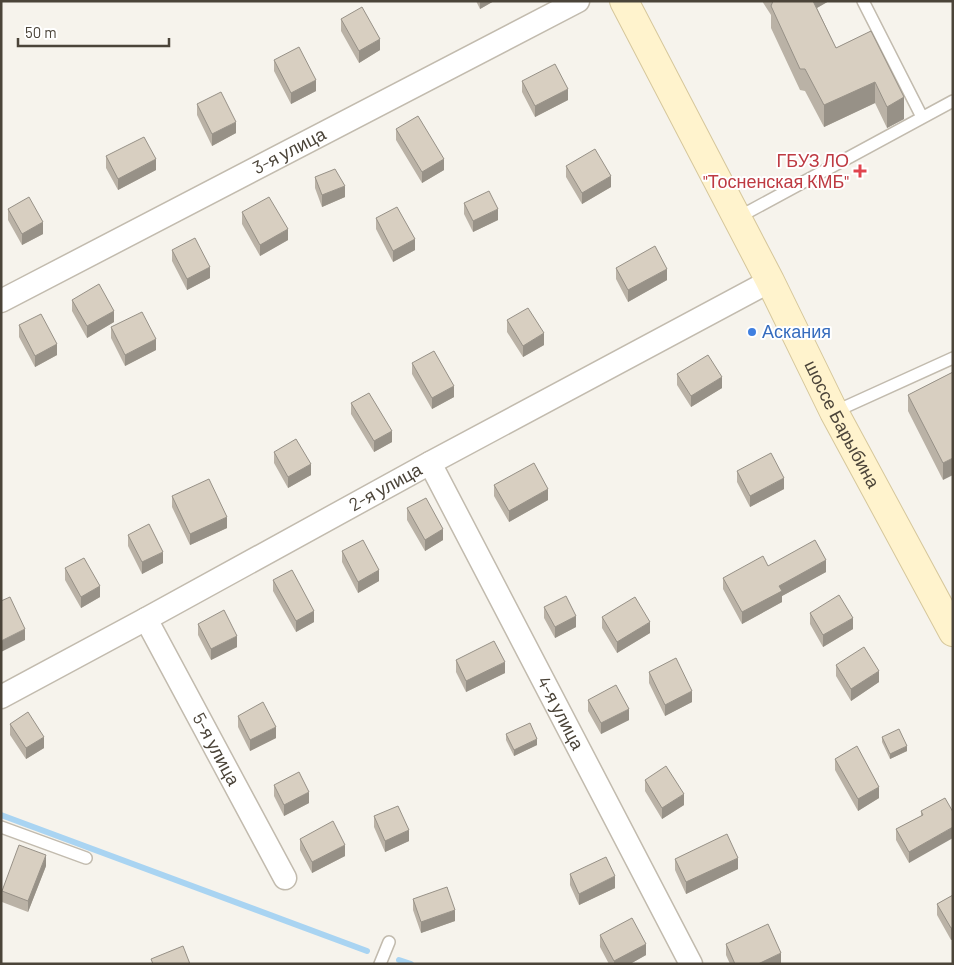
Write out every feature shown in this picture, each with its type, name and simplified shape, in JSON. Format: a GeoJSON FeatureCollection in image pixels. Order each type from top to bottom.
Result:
{"type":"FeatureCollection","features":[{"type":"Feature","properties":{"kind":"main road","name":"шоссе Барыбина"},"geometry":{"type":"LineString","coordinates":[[624,1],[770,281],[834,412],[953,632]]}},
{"type":"Feature","properties":{"kind":"street","name":"3-я улица"},"geometry":{"type":"LineString","coordinates":[[1,301],[578,1]]}},
{"type":"Feature","properties":{"kind":"street","name":"2-я улица"},"geometry":{"type":"LineString","coordinates":[[1,696],[770,281]]}},
{"type":"Feature","properties":{"kind":"street","name":"4-я улица"},"geometry":{"type":"LineString","coordinates":[[430,463],[691,964]]}},
{"type":"Feature","properties":{"kind":"street","name":"5-я улица"},"geometry":{"type":"LineString","coordinates":[[146,619],[285,878]]}},
{"type":"Feature","properties":{"kind":"lane"},"geometry":{"type":"LineString","coordinates":[[863,1],[922,117]]}},
{"type":"Feature","properties":{"kind":"lane"},"geometry":{"type":"LineString","coordinates":[[736,218],[953,101]]}},
{"type":"Feature","properties":{"kind":"lane"},"geometry":{"type":"LineString","coordinates":[[834,412],[953,358]]}},
{"type":"Feature","properties":{"kind":"lane"},"geometry":{"type":"LineString","coordinates":[[1,827],[86,858]]}},
{"type":"Feature","properties":{"kind":"lane"},"geometry":{"type":"LineString","coordinates":[[380,964],[389,942]]}},
{"type":"Feature","properties":{"kind":"building"},"geometry":{"type":"Polygon","coordinates":[[[773,1],[813,1],[836,48],[871,31],[904,97],[887,107],[875,82],[824,105],[805,69],[800,69],[771,6],[773,1]]]}},
{"type":"Feature","properties":{"kind":"building"},"geometry":{"type":"Polygon","coordinates":[[[362,7],[380,39],[359,51],[341,19],[362,7]]]}},
{"type":"Feature","properties":{"kind":"building"},"geometry":{"type":"Polygon","coordinates":[[[299,47],[316,80],[291,93],[274,60],[299,47]]]}},
{"type":"Feature","properties":{"kind":"building"},"geometry":{"type":"Polygon","coordinates":[[[555,64],[568,89],[535,106],[522,81],[555,64]]]}},
{"type":"Feature","properties":{"kind":"building"},"geometry":{"type":"Polygon","coordinates":[[[221,92],[236,122],[212,134],[197,104],[221,92]]]}},
{"type":"Feature","properties":{"kind":"building"},"geometry":{"type":"Polygon","coordinates":[[[418,116],[444,159],[422,172],[396,129],[418,116]]]}},
{"type":"Feature","properties":{"kind":"building"},"geometry":{"type":"Polygon","coordinates":[[[144,137],[156,159],[118,179],[106,156],[144,137]]]}},
{"type":"Feature","properties":{"kind":"building"},"geometry":{"type":"Polygon","coordinates":[[[595,149],[611,176],[582,193],[566,166],[595,149]]]}},
{"type":"Feature","properties":{"kind":"building"},"geometry":{"type":"Polygon","coordinates":[[[335,169],[345,186],[322,195],[315,177],[335,169]]]}},
{"type":"Feature","properties":{"kind":"building"},"geometry":{"type":"Polygon","coordinates":[[[489,191],[498,209],[473,221],[464,203],[489,191]]]}},
{"type":"Feature","properties":{"kind":"building"},"geometry":{"type":"Polygon","coordinates":[[[29,197],[43,222],[22,234],[8,209],[29,197]]]}},
{"type":"Feature","properties":{"kind":"building"},"geometry":{"type":"Polygon","coordinates":[[[269,197],[288,229],[260,245],[242,212],[269,197]]]}},
{"type":"Feature","properties":{"kind":"building"},"geometry":{"type":"Polygon","coordinates":[[[397,207],[415,239],[393,251],[376,218],[397,207]]]}},
{"type":"Feature","properties":{"kind":"building"},"geometry":{"type":"Polygon","coordinates":[[[195,238],[210,267],[187,279],[172,250],[195,238]]]}},
{"type":"Feature","properties":{"kind":"building"},"geometry":{"type":"Polygon","coordinates":[[[655,246],[667,269],[628,290],[616,268],[655,246]]]}},
{"type":"Feature","properties":{"kind":"building"},"geometry":{"type":"Polygon","coordinates":[[[99,284],[114,311],[87,326],[72,300],[99,284]]]}},
{"type":"Feature","properties":{"kind":"building"},"geometry":{"type":"Polygon","coordinates":[[[528,308],[544,333],[523,346],[507,320],[528,308]]]}},
{"type":"Feature","properties":{"kind":"building"},"geometry":{"type":"Polygon","coordinates":[[[142,312],[156,339],[125,355],[111,327],[142,312]]]}},
{"type":"Feature","properties":{"kind":"building"},"geometry":{"type":"Polygon","coordinates":[[[41,314],[57,344],[35,356],[19,325],[41,314]]]}},
{"type":"Feature","properties":{"kind":"building"},"geometry":{"type":"Polygon","coordinates":[[[434,351],[454,386],[432,398],[412,363],[434,351]]]}},
{"type":"Feature","properties":{"kind":"building"},"geometry":{"type":"Polygon","coordinates":[[[708,355],[722,377],[691,396],[677,374],[708,355]]]}},
{"type":"Feature","properties":{"kind":"building"},"geometry":{"type":"Polygon","coordinates":[[[953,372],[953,458],[943,463],[908,395],[953,372]]]}},
{"type":"Feature","properties":{"kind":"building"},"geometry":{"type":"Polygon","coordinates":[[[369,393],[392,431],[374,441],[351,403],[369,393]]]}},
{"type":"Feature","properties":{"kind":"building"},"geometry":{"type":"Polygon","coordinates":[[[296,439],[311,464],[288,477],[274,452],[296,439]]]}},
{"type":"Feature","properties":{"kind":"building"},"geometry":{"type":"Polygon","coordinates":[[[771,453],[784,478],[750,496],[737,471],[771,453]]]}},
{"type":"Feature","properties":{"kind":"building"},"geometry":{"type":"Polygon","coordinates":[[[534,463],[548,489],[509,511],[494,485],[534,463]]]}},
{"type":"Feature","properties":{"kind":"building"},"geometry":{"type":"Polygon","coordinates":[[[209,479],[227,517],[190,534],[172,496],[209,479]]]}},
{"type":"Feature","properties":{"kind":"building"},"geometry":{"type":"Polygon","coordinates":[[[426,498],[443,529],[425,540],[407,508],[426,498]]]}},
{"type":"Feature","properties":{"kind":"building"},"geometry":{"type":"Polygon","coordinates":[[[149,524],[163,552],[142,562],[128,535],[149,524]]]}},
{"type":"Feature","properties":{"kind":"building"},"geometry":{"type":"Polygon","coordinates":[[[363,540],[379,570],[358,582],[342,551],[363,540]]]}},
{"type":"Feature","properties":{"kind":"building"},"geometry":{"type":"Polygon","coordinates":[[[815,540],[826,560],[779,586],[782,591],[742,612],[723,578],[763,556],[768,566],[815,540]]]}},
{"type":"Feature","properties":{"kind":"building"},"geometry":{"type":"Polygon","coordinates":[[[84,558],[100,586],[81,597],[65,568],[84,558]]]}},
{"type":"Feature","properties":{"kind":"building"},"geometry":{"type":"Polygon","coordinates":[[[292,570],[314,611],[296,621],[273,580],[292,570]]]}},
{"type":"Feature","properties":{"kind":"building"},"geometry":{"type":"Polygon","coordinates":[[[839,595],[853,618],[823,635],[810,613],[839,595]]]}},
{"type":"Feature","properties":{"kind":"building"},"geometry":{"type":"Polygon","coordinates":[[[566,596],[576,616],[555,627],[544,607],[566,596]]]}},
{"type":"Feature","properties":{"kind":"building"},"geometry":{"type":"Polygon","coordinates":[[[10,597],[25,629],[1,641],[1,601],[10,597]]]}},
{"type":"Feature","properties":{"kind":"building"},"geometry":{"type":"Polygon","coordinates":[[[635,597],[650,622],[617,642],[602,617],[635,597]]]}},
{"type":"Feature","properties":{"kind":"building"},"geometry":{"type":"Polygon","coordinates":[[[224,610],[237,636],[211,649],[198,624],[224,610]]]}},
{"type":"Feature","properties":{"kind":"building"},"geometry":{"type":"Polygon","coordinates":[[[494,641],[505,662],[466,681],[456,660],[494,641]]]}},
{"type":"Feature","properties":{"kind":"building"},"geometry":{"type":"Polygon","coordinates":[[[864,647],[879,671],[851,689],[836,665],[864,647]]]}},
{"type":"Feature","properties":{"kind":"building"},"geometry":{"type":"Polygon","coordinates":[[[676,658],[692,691],[665,705],[649,672],[676,658]]]}},
{"type":"Feature","properties":{"kind":"building"},"geometry":{"type":"Polygon","coordinates":[[[616,685],[629,709],[601,723],[588,700],[616,685]]]}},
{"type":"Feature","properties":{"kind":"building"},"geometry":{"type":"Polygon","coordinates":[[[263,702],[276,727],[250,740],[238,716],[263,702]]]}},
{"type":"Feature","properties":{"kind":"building"},"geometry":{"type":"Polygon","coordinates":[[[28,712],[44,737],[26,748],[10,724],[28,712]]]}},
{"type":"Feature","properties":{"kind":"building"},"geometry":{"type":"Polygon","coordinates":[[[530,723],[537,739],[514,750],[506,734],[530,723]]]}},
{"type":"Feature","properties":{"kind":"building"},"geometry":{"type":"Polygon","coordinates":[[[899,729],[907,746],[890,754],[882,737],[899,729]]]}},
{"type":"Feature","properties":{"kind":"building"},"geometry":{"type":"Polygon","coordinates":[[[857,746],[879,787],[858,799],[835,759],[857,746]]]}},
{"type":"Feature","properties":{"kind":"building"},"geometry":{"type":"Polygon","coordinates":[[[666,766],[684,794],[662,808],[645,780],[666,766]]]}},
{"type":"Feature","properties":{"kind":"building"},"geometry":{"type":"Polygon","coordinates":[[[299,772],[309,792],[284,805],[274,785],[299,772]]]}},
{"type":"Feature","properties":{"kind":"building"},"geometry":{"type":"Polygon","coordinates":[[[945,798],[953,812],[953,827],[909,852],[896,829],[923,815],[921,811],[945,798]]]}},
{"type":"Feature","properties":{"kind":"building"},"geometry":{"type":"Polygon","coordinates":[[[398,806],[409,830],[385,841],[374,816],[398,806]]]}},
{"type":"Feature","properties":{"kind":"building"},"geometry":{"type":"Polygon","coordinates":[[[333,821],[345,845],[312,862],[300,839],[333,821]]]}},
{"type":"Feature","properties":{"kind":"building"},"geometry":{"type":"Polygon","coordinates":[[[727,834],[738,858],[686,882],[675,859],[727,834]]]}},
{"type":"Feature","properties":{"kind":"building"},"geometry":{"type":"Polygon","coordinates":[[[19,845],[46,855],[28,901],[2,891],[19,845]]]}},
{"type":"Feature","properties":{"kind":"building"},"geometry":{"type":"Polygon","coordinates":[[[606,857],[615,876],[579,894],[570,874],[606,857]]]}},
{"type":"Feature","properties":{"kind":"building"},"geometry":{"type":"Polygon","coordinates":[[[447,887],[455,910],[421,922],[413,899],[447,887]]]}},
{"type":"Feature","properties":{"kind":"building"},"geometry":{"type":"Polygon","coordinates":[[[953,895],[953,928],[951,928],[937,904],[953,895]]]}},
{"type":"Feature","properties":{"kind":"building"},"geometry":{"type":"Polygon","coordinates":[[[632,918],[646,944],[614,961],[600,935],[632,918]]]}},
{"type":"Feature","properties":{"kind":"building"},"geometry":{"type":"Polygon","coordinates":[[[768,924],[781,953],[758,964],[735,964],[726,944],[768,924]]]}},
{"type":"Feature","properties":{"kind":"building"},"geometry":{"type":"Polygon","coordinates":[[[183,946],[190,964],[153,964],[151,959],[183,946]]]}},
{"type":"Feature","properties":{"kind":"waterway"},"geometry":{"type":"LineString","coordinates":[[1,815],[367,951]]}},
{"type":"Feature","properties":{"kind":"waterway"},"geometry":{"type":"LineString","coordinates":[[399,960],[411,964]]}},
{"type":"Feature","properties":{"kind":"place","name":"ГБУЗ ЛО \"Тосненская КМБ\""},"geometry":{"type":"Point","coordinates":[860,171]}},
{"type":"Feature","properties":{"kind":"place","name":"Аскания"},"geometry":{"type":"Point","coordinates":[752,332]}}]}
